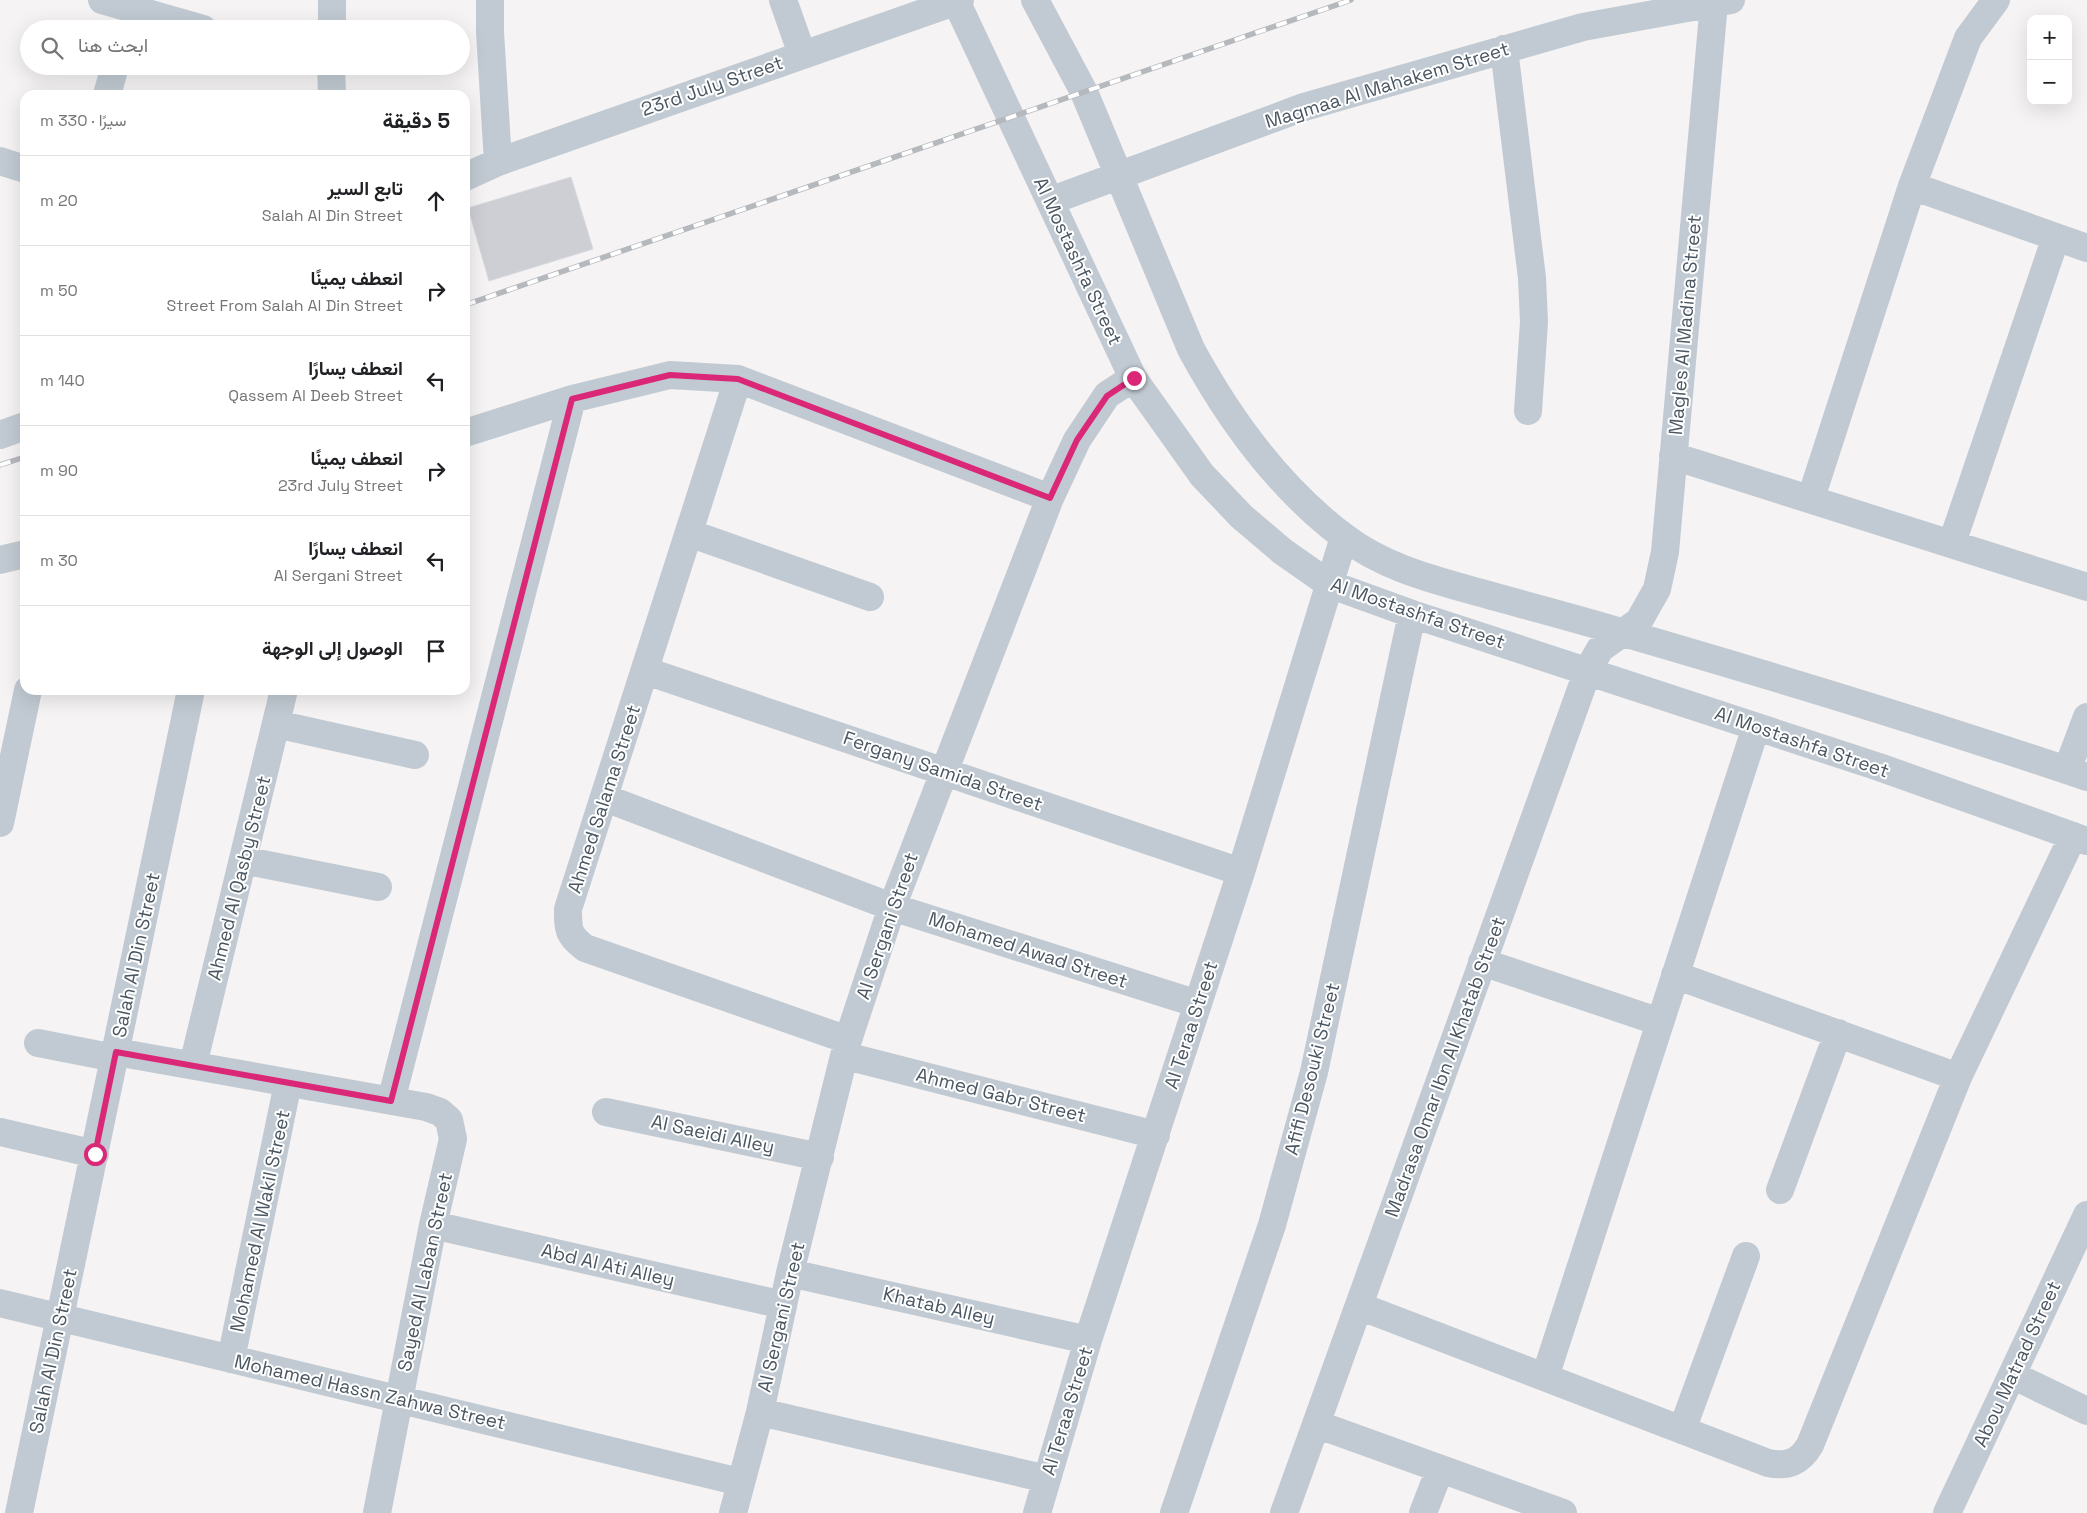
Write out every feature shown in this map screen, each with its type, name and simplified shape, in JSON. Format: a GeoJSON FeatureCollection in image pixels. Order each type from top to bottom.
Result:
{"type":"FeatureCollection","features":[{"type":"Feature","properties":{"kind":"street"},"geometry":{"type":"LineString","coordinates":[[102,0],[130,12],[164,20]]}},
{"type":"Feature","properties":{"kind":"street"},"geometry":{"type":"LineString","coordinates":[[332,0],[332,20]]}},
{"type":"Feature","properties":{"kind":"street"},"geometry":{"type":"LineString","coordinates":[[490,0],[490,32],[498,162]]}},
{"type":"Feature","properties":{"kind":"street"},"geometry":{"type":"LineString","coordinates":[[782,0],[802,54]]}},
{"type":"Feature","properties":{"kind":"street","name":"Al Mostashfa Street"},"geometry":{"type":"LineString","coordinates":[[1035,0],[1084,92],[1118,177],[1191,349],[1204,375],[1238,427],[1272,468],[1344,537],[1406,572],[1624,633],[1846,699],[2077,773]]}},
{"type":"Feature","properties":{"kind":"street"},"geometry":{"type":"LineString","coordinates":[[1811,498],[1912,186],[1968,38],[1996,0]]}},
{"type":"Feature","properties":{"kind":"street","name":"23rd July Street"},"geometry":{"type":"LineString","coordinates":[[470,174],[498,162],[802,54],[918,7],[958,1]]}},
{"type":"Feature","properties":{"kind":"street","name":"Al Mostashfa Street"},"geometry":{"type":"LineString","coordinates":[[958,1],[1134,378],[1202,475],[1240,516],[1282,551],[1329,584],[1412,614],[1756,726],[2080,839]]}},
{"type":"Feature","properties":{"kind":"street","name":"Magmaa Al Mahakem Street"},"geometry":{"type":"LineString","coordinates":[[1050,201],[1304,107],[1584,27],[1723,2]]}},
{"type":"Feature","properties":{"kind":"street","name":"Magles Al Madina Street"},"geometry":{"type":"LineString","coordinates":[[1624,633],[1639,622],[1658,589],[1665,552],[1673,456],[1723,2]]}},
{"type":"Feature","properties":{"kind":"street"},"geometry":{"type":"LineString","coordinates":[[1504,49],[1532,278],[1534,322],[1528,411]]}},
{"type":"Feature","properties":{"kind":"street"},"geometry":{"type":"LineString","coordinates":[[108,90],[113,75]]}},
{"type":"Feature","properties":{"kind":"street"},"geometry":{"type":"LineString","coordinates":[[332,75],[332,90]]}},
{"type":"Feature","properties":{"kind":"street"},"geometry":{"type":"LineString","coordinates":[[0,162],[20,167]]}},
{"type":"Feature","properties":{"kind":"street"},"geometry":{"type":"LineString","coordinates":[[1912,186],[2087,248]]}},
{"type":"Feature","properties":{"kind":"street"},"geometry":{"type":"LineString","coordinates":[[1952,543],[2056,237]]}},
{"type":"Feature","properties":{"kind":"street"},"geometry":{"type":"LineString","coordinates":[[470,431],[572,399],[670,375],[738,379],[1050,498]]}},
{"type":"Feature","properties":{"kind":"street","name":"Al Sergani Street"},"geometry":{"type":"LineString","coordinates":[[732,1513],[760,1412],[790,1273],[847,1048],[892,907],[1050,498],[1077,440],[1107,396],[1134,378]]}},
{"type":"Feature","properties":{"kind":"street","name":"Ahmed Salama Street"},"geometry":{"type":"LineString","coordinates":[[738,379],[646,671],[568,909],[568,925],[572,938],[585,948],[847,1048]]}},
{"type":"Feature","properties":{"kind":"street"},"geometry":{"type":"LineString","coordinates":[[38,1043],[193,1065],[391,1101],[572,399]]}},
{"type":"Feature","properties":{"kind":"street"},"geometry":{"type":"LineString","coordinates":[[0,434],[20,428]]}},
{"type":"Feature","properties":{"kind":"street"},"geometry":{"type":"LineString","coordinates":[[1673,456],[1811,498],[2087,587]]}},
{"type":"Feature","properties":{"kind":"street"},"geometry":{"type":"LineString","coordinates":[[690,533],[870,597]]}},
{"type":"Feature","properties":{"kind":"street","name":"Al Teraa Street"},"geometry":{"type":"LineString","coordinates":[[1036,1513],[1088,1340],[1241,872],[1344,537]]}},
{"type":"Feature","properties":{"kind":"street"},"geometry":{"type":"LineString","coordinates":[[0,560],[20,555]]}},
{"type":"Feature","properties":{"kind":"street","name":"Afifi Desouki Street"},"geometry":{"type":"LineString","coordinates":[[1174,1513],[1272,1226],[1314,1072],[1412,614]]}},
{"type":"Feature","properties":{"kind":"street","name":"Madrasa Omar Ibn Al Khatab Street"},"geometry":{"type":"LineString","coordinates":[[1284,1513],[1588,670],[1600,649],[1624,633]]}},
{"type":"Feature","properties":{"kind":"street","name":"Fergany Samida Street"},"geometry":{"type":"LineString","coordinates":[[646,671],[1241,872]]}},
{"type":"Feature","properties":{"kind":"street"},"geometry":{"type":"LineString","coordinates":[[0,823],[27,695]]}},
{"type":"Feature","properties":{"kind":"street","name":"Salah Al Din Street"},"geometry":{"type":"LineString","coordinates":[[18,1510],[116,1055],[190,695]]}},
{"type":"Feature","properties":{"kind":"street","name":"Ahmed Al Qasby Street"},"geometry":{"type":"LineString","coordinates":[[193,1065],[283,695]]}},
{"type":"Feature","properties":{"kind":"street"},"geometry":{"type":"LineString","coordinates":[[2077,773],[2087,717]]}},
{"type":"Feature","properties":{"kind":"street"},"geometry":{"type":"LineString","coordinates":[[276,724],[414,756]]}},
{"type":"Feature","properties":{"kind":"street"},"geometry":{"type":"LineString","coordinates":[[1545,1377],[1756,726]]}},
{"type":"Feature","properties":{"kind":"street","name":"Mohamed Awad Street"},"geometry":{"type":"LineString","coordinates":[[605,798],[892,907],[1198,1004]]}},
{"type":"Feature","properties":{"kind":"street"},"geometry":{"type":"LineString","coordinates":[[1359,1306],[1768,1463],[1788,1464],[1798,1460],[1805,1453],[1958,1077],[2080,839]]}},
{"type":"Feature","properties":{"kind":"street"},"geometry":{"type":"LineString","coordinates":[[243,860],[378,887]]}},
{"type":"Feature","properties":{"kind":"street"},"geometry":{"type":"LineString","coordinates":[[1482,962],[1660,1022]]}},
{"type":"Feature","properties":{"kind":"street"},"geometry":{"type":"LineString","coordinates":[[1675,975],[1958,1077]]}},
{"type":"Feature","properties":{"kind":"street"},"geometry":{"type":"LineString","coordinates":[[1780,1190],[1838,1034]]}},
{"type":"Feature","properties":{"kind":"street","name":"Ahmed Gabr Street"},"geometry":{"type":"LineString","coordinates":[[847,1048],[1156,1134]]}},
{"type":"Feature","properties":{"kind":"street","name":"Mohamed Al Wakil Street"},"geometry":{"type":"LineString","coordinates":[[231,1359],[288,1083]]}},
{"type":"Feature","properties":{"kind":"street","name":"Sayed Al Laban Street"},"geometry":{"type":"LineString","coordinates":[[377,1513],[433,1225],[453,1139],[449,1120],[440,1112],[426,1107],[391,1101]]}},
{"type":"Feature","properties":{"kind":"street","name":"Al Saeidi Alley"},"geometry":{"type":"LineString","coordinates":[[606,1112],[820,1157]]}},
{"type":"Feature","properties":{"kind":"street"},"geometry":{"type":"LineString","coordinates":[[0,1132],[95,1154]]}},
{"type":"Feature","properties":{"kind":"street","name":"Abou Matrad Street"},"geometry":{"type":"LineString","coordinates":[[1947,1513],[2087,1215]]}},
{"type":"Feature","properties":{"kind":"street","name":"Abd Al Ati Alley"},"geometry":{"type":"LineString","coordinates":[[433,1225],[783,1305]]}},
{"type":"Feature","properties":{"kind":"street"},"geometry":{"type":"LineString","coordinates":[[1682,1430],[1746,1256]]}},
{"type":"Feature","properties":{"kind":"street","name":"Khatab Alley"},"geometry":{"type":"LineString","coordinates":[[790,1273],[1088,1340]]}},
{"type":"Feature","properties":{"kind":"street","name":"Mohamed Hassn Zahwa Street"},"geometry":{"type":"LineString","coordinates":[[0,1303],[740,1482]]}},
{"type":"Feature","properties":{"kind":"street"},"geometry":{"type":"LineString","coordinates":[[2012,1375],[2087,1411]]}},
{"type":"Feature","properties":{"kind":"street"},"geometry":{"type":"LineString","coordinates":[[760,1412],[1047,1479]]}},
{"type":"Feature","properties":{"kind":"street"},"geometry":{"type":"LineString","coordinates":[[1316,1424],[1564,1513]]}},
{"type":"Feature","properties":{"kind":"street"},"geometry":{"type":"LineString","coordinates":[[1424,1513],[1440,1469]]}},
{"type":"Feature","properties":{"kind":"building"},"geometry":{"type":"Polygon","coordinates":[[[571,177],[593,249],[489,281],[470,215],[470,207],[571,177]]]}},
{"type":"Feature","properties":{"kind":"railway"},"geometry":{"type":"LineString","coordinates":[[470,303],[1351,0]]}},
{"type":"Feature","properties":{"kind":"railway"},"geometry":{"type":"LineString","coordinates":[[0,465],[20,459]]}},
{"type":"Feature","properties":{"kind":"route"},"geometry":{"type":"LineString","coordinates":[[95,1154],[116,1052],[391,1101],[572,399],[670,375],[738,379],[1050,498],[1077,440],[1107,396],[1134,378]]}}]}
